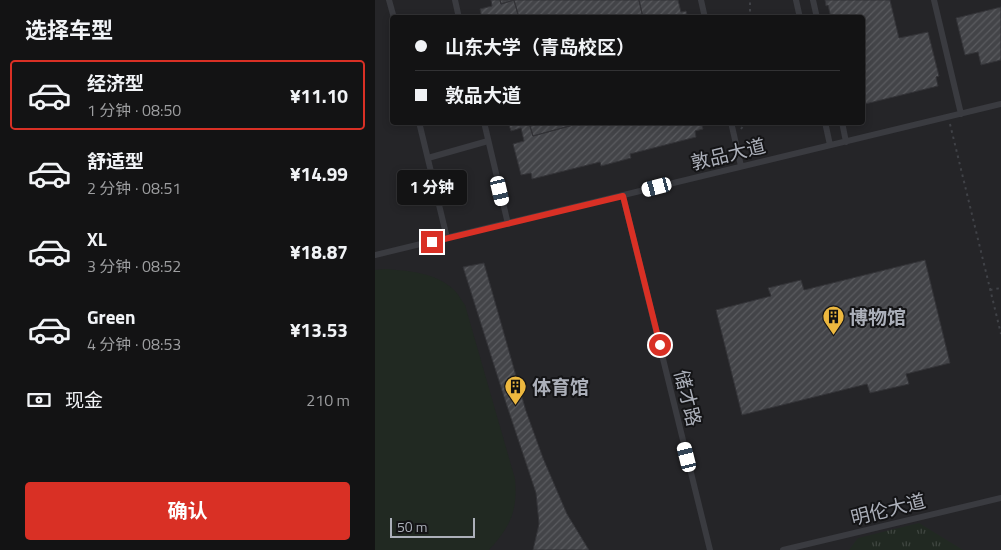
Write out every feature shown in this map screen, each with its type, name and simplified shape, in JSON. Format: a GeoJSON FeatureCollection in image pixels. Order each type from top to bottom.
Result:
{"type":"FeatureCollection","features":[{"type":"Feature","properties":{"kind":"lane"},"geometry":{"type":"LineString","coordinates":[[389,0],[393,15]]}},
{"type":"Feature","properties":{"kind":"lane"},"geometry":{"type":"LineString","coordinates":[[455,0],[457,15]]}},
{"type":"Feature","properties":{"kind":"lane"},"geometry":{"type":"LineString","coordinates":[[701,0],[704,15]]}},
{"type":"Feature","properties":{"kind":"lane"},"geometry":{"type":"LineString","coordinates":[[795,0],[799,15]]}},
{"type":"Feature","properties":{"kind":"lane"},"geometry":{"type":"LineString","coordinates":[[813,0],[816,15]]}},
{"type":"Feature","properties":{"kind":"lane"},"geometry":{"type":"LineString","coordinates":[[934,0],[961,114]]}},
{"type":"Feature","properties":{"kind":"lane","name":"敦品大道"},"geometry":{"type":"LineString","coordinates":[[375,255],[1001,104]]}},
{"type":"Feature","properties":{"kind":"lane"},"geometry":{"type":"LineString","coordinates":[[420,125],[447,238]]}},
{"type":"Feature","properties":{"kind":"lane"},"geometry":{"type":"LineString","coordinates":[[485,125],[508,224]]}},
{"type":"Feature","properties":{"kind":"lane"},"geometry":{"type":"LineString","coordinates":[[732,125],[741,166]]}},
{"type":"Feature","properties":{"kind":"lane"},"geometry":{"type":"LineString","coordinates":[[826,125],[830,145]]}},
{"type":"Feature","properties":{"kind":"lane"},"geometry":{"type":"LineString","coordinates":[[843,125],[846,142]]}},
{"type":"Feature","properties":{"kind":"lane"},"geometry":{"type":"LineString","coordinates":[[427,158],[488,140]]}},
{"type":"Feature","properties":{"kind":"lane","name":"储才路"},"geometry":{"type":"LineString","coordinates":[[623,196],[710,550]]}},
{"type":"Feature","properties":{"kind":"lane","name":"明伦大道"},"geometry":{"type":"LineString","coordinates":[[783,550],[1001,498]]}},
{"type":"Feature","properties":{"kind":"path"},"geometry":{"type":"LineString","coordinates":[[750,0],[750,15]]}},
{"type":"Feature","properties":{"kind":"path"},"geometry":{"type":"LineString","coordinates":[[948,117],[1001,334]]}},
{"type":"Feature","properties":{"kind":"path"},"geometry":{"type":"LineString","coordinates":[[990,290],[1001,288]]}},
{"type":"Feature","properties":{"kind":"path"},"geometry":{"type":"LineString","coordinates":[[995,310],[1001,308]]}},
{"type":"Feature","properties":{"kind":"shaded area"},"geometry":{"type":"Polygon","coordinates":[[[375,0],[1001,0],[1001,550],[375,550],[375,0]]]}},
{"type":"Feature","properties":{"kind":"green space"},"geometry":{"type":"Polygon","coordinates":[[[385,269],[421,273],[438,279],[455,291],[465,305],[515,479],[515,500],[511,518],[502,534],[489,550],[375,550],[375,270],[385,269]]]}},
{"type":"Feature","properties":{"kind":"green space"},"geometry":{"type":"Polygon","coordinates":[[[919,523],[963,550],[849,550],[858,538],[919,523]]]}},
{"type":"Feature","properties":{"kind":"building"},"geometry":{"type":"Polygon","coordinates":[[[491,0],[500,0],[501,4],[514,0],[518,15],[481,15],[480,9],[492,6],[491,0]]]}},
{"type":"Feature","properties":{"kind":"building"},"geometry":{"type":"Polygon","coordinates":[[[500,0],[514,0],[501,4],[500,0]]]}},
{"type":"Feature","properties":{"kind":"building"},"geometry":{"type":"Polygon","coordinates":[[[514,0],[639,0],[642,15],[518,15],[514,0]]]}},
{"type":"Feature","properties":{"kind":"building"},"geometry":{"type":"Polygon","coordinates":[[[639,0],[678,0],[681,12],[686,11],[687,15],[642,15],[639,0]]]}},
{"type":"Feature","properties":{"kind":"building"},"geometry":{"type":"Polygon","coordinates":[[[825,0],[890,0],[899,38],[928,32],[939,76],[936,77],[938,86],[865,104],[865,15],[830,15],[828,5],[826,6],[825,0]]]}},
{"type":"Feature","properties":{"kind":"building"},"geometry":{"type":"Polygon","coordinates":[[[1001,7],[1001,60],[981,65],[978,52],[965,55],[956,18],[1001,7]]]}},
{"type":"Feature","properties":{"kind":"building"},"geometry":{"type":"Polygon","coordinates":[[[509,125],[534,125],[530,126],[533,136],[573,125],[702,125],[703,129],[695,131],[696,137],[630,154],[631,158],[601,166],[600,162],[532,179],[531,173],[521,175],[513,144],[524,141],[521,128],[511,131],[509,125]]]}},
{"type":"Feature","properties":{"kind":"building"},"geometry":{"type":"Polygon","coordinates":[[[534,125],[573,125],[533,136],[530,126],[534,125]]]}},
{"type":"Feature","properties":{"kind":"building","name":"博物馆"},"geometry":{"type":"Polygon","coordinates":[[[925,260],[950,363],[906,374],[909,384],[870,393],[867,384],[742,415],[716,310],[771,296],[768,288],[801,280],[804,290],[925,260]]]}},
{"type":"Feature","properties":{"kind":"building","name":"体育馆"},"geometry":{"type":"Polygon","coordinates":[[[484,263],[526,411],[543,458],[567,514],[589,550],[533,550],[539,524],[536,493],[463,267],[484,263]]]}},
{"type":"Feature","properties":{"kind":"place","name":"博物馆"},"geometry":{"type":"Point","coordinates":[833,336]}},
{"type":"Feature","properties":{"kind":"place","name":"体育馆"},"geometry":{"type":"Point","coordinates":[516,406]}},
{"type":"Feature","properties":{"kind":"route"},"geometry":{"type":"LineString","coordinates":[[432,242],[623,196],[660,345]]}}]}
